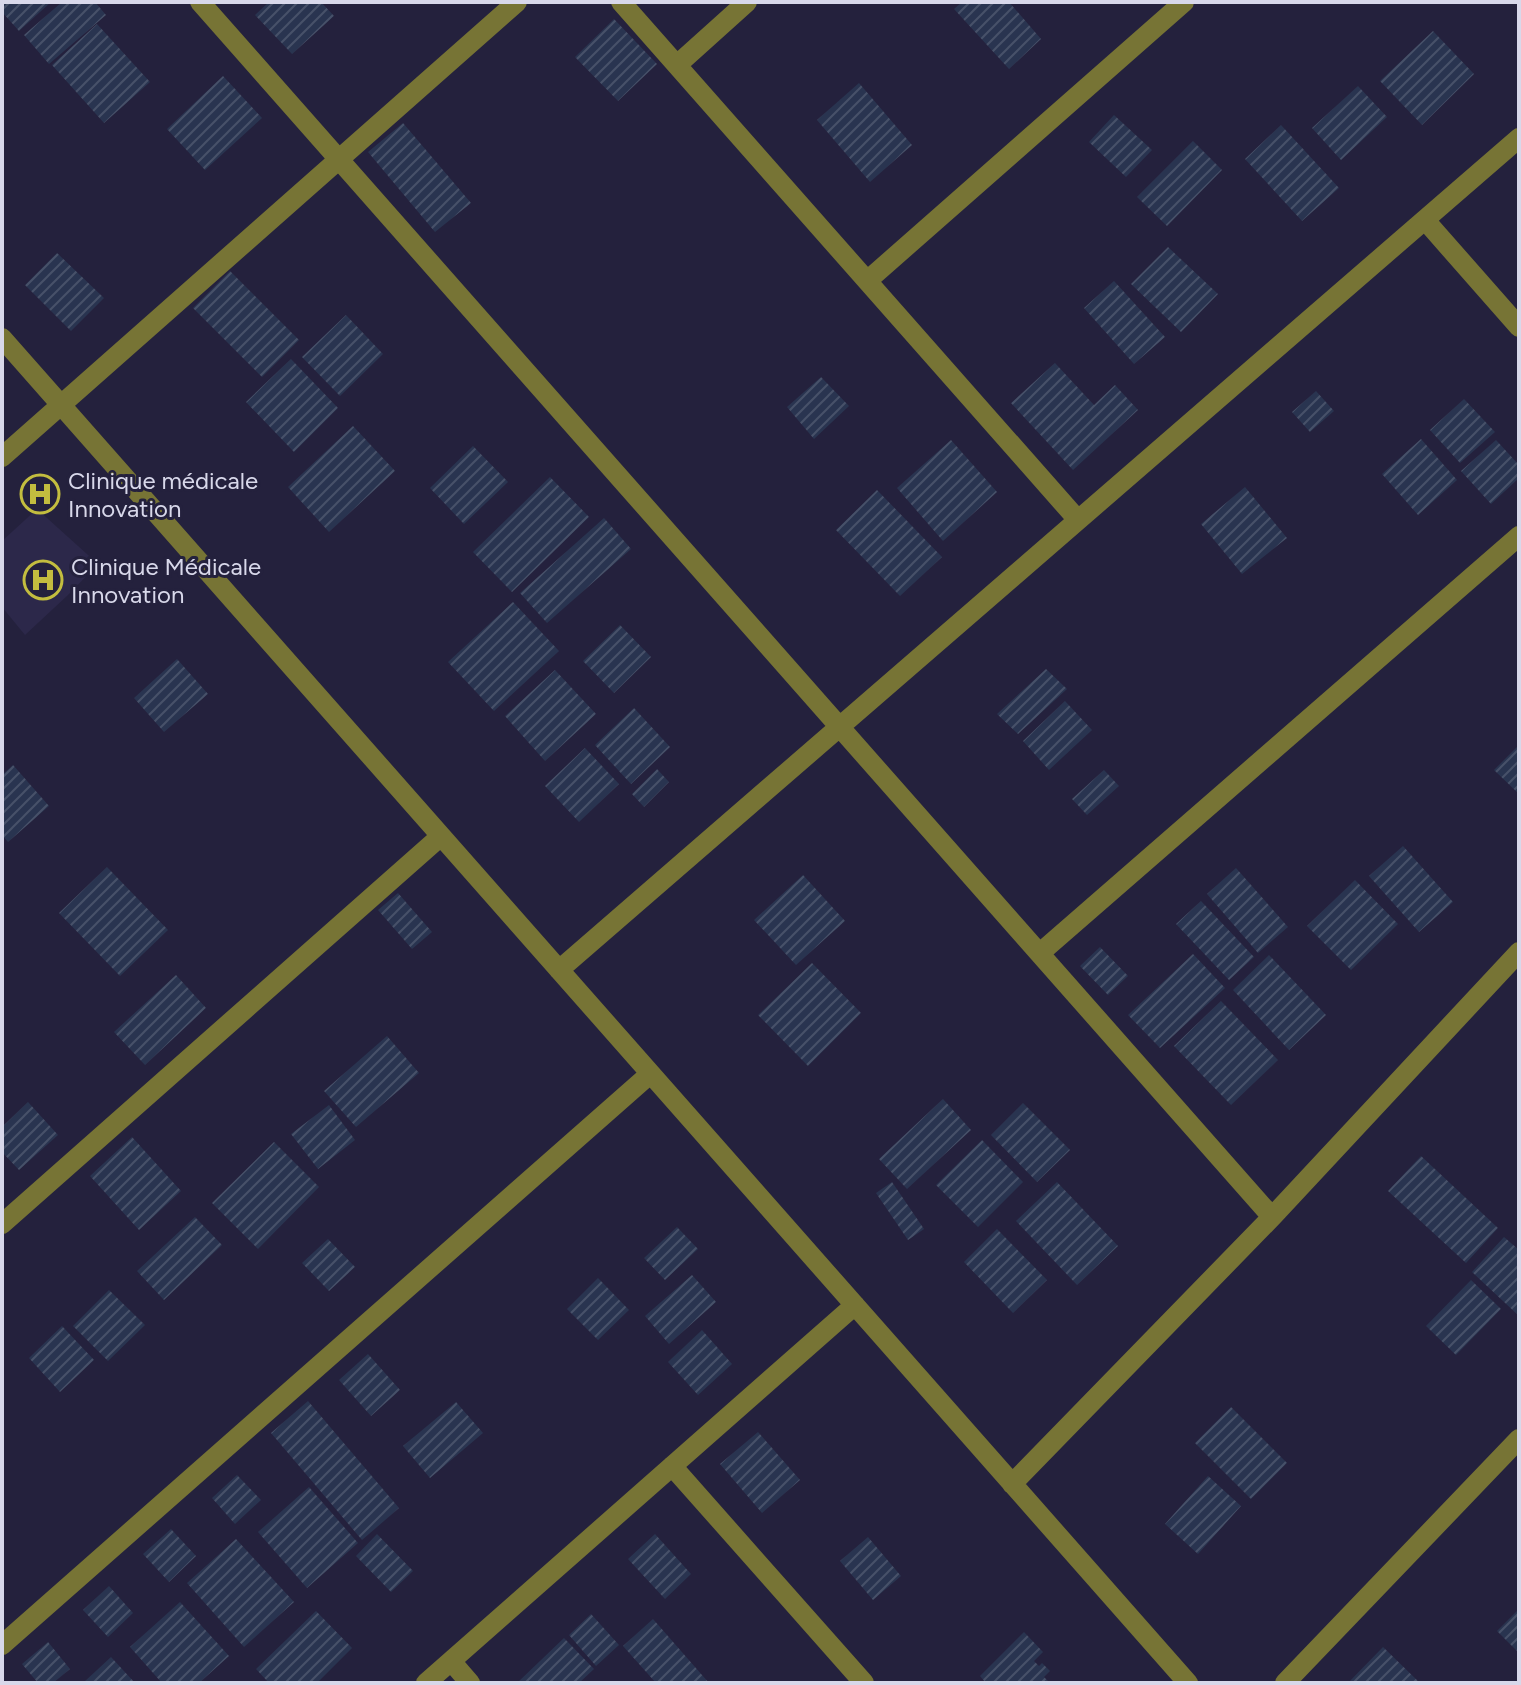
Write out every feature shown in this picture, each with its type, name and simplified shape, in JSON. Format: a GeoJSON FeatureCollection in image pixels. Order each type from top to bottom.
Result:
{"type":"FeatureCollection","features":[{"type":"Feature","properties":{"kind":"street"},"geometry":{"type":"LineString","coordinates":[[200,2],[1272,1217]]}},
{"type":"Feature","properties":{"kind":"street"},"geometry":{"type":"LineString","coordinates":[[2,457],[517,2]]}},
{"type":"Feature","properties":{"kind":"street"},"geometry":{"type":"LineString","coordinates":[[621,2],[1078,520]]}},
{"type":"Feature","properties":{"kind":"street"},"geometry":{"type":"LineString","coordinates":[[677,65],[747,2]]}},
{"type":"Feature","properties":{"kind":"street"},"geometry":{"type":"LineString","coordinates":[[867,281],[1184,2]]}},
{"type":"Feature","properties":{"kind":"street"},"geometry":{"type":"LineString","coordinates":[[559,970],[1519,138]]}},
{"type":"Feature","properties":{"kind":"street"},"geometry":{"type":"LineString","coordinates":[[1425,220],[1519,327]]}},
{"type":"Feature","properties":{"kind":"street"},"geometry":{"type":"LineString","coordinates":[[2,338],[1188,1683]]}},
{"type":"Feature","properties":{"kind":"street"},"geometry":{"type":"LineString","coordinates":[[1040,953],[1519,536]]}},
{"type":"Feature","properties":{"kind":"street"},"geometry":{"type":"LineString","coordinates":[[2,1224],[441,836]]}},
{"type":"Feature","properties":{"kind":"street"},"geometry":{"type":"LineString","coordinates":[[1012,1484],[1272,1217],[1519,952]]}},
{"type":"Feature","properties":{"kind":"street"},"geometry":{"type":"LineString","coordinates":[[2,1645],[650,1074]]}},
{"type":"Feature","properties":{"kind":"street"},"geometry":{"type":"LineString","coordinates":[[426,1683],[855,1305]]}},
{"type":"Feature","properties":{"kind":"street"},"geometry":{"type":"LineString","coordinates":[[1285,1683],[1519,1439]]}},
{"type":"Feature","properties":{"kind":"street"},"geometry":{"type":"LineString","coordinates":[[672,1466],[864,1683]]}},
{"type":"Feature","properties":{"kind":"street"},"geometry":{"type":"LineString","coordinates":[[451,1661],[470,1683]]}},
{"type":"Feature","properties":{"kind":"shaded area","name":"Clinique Médicale Innovation"},"geometry":{"type":"Polygon","coordinates":[[[37,509],[98,564],[25,635],[2,607],[2,541],[37,509]]]}},
{"type":"Feature","properties":{"kind":"building"},"geometry":{"type":"Polygon","coordinates":[[[2,2],[51,2],[19,31],[2,12],[2,2]]]}},
{"type":"Feature","properties":{"kind":"building"},"geometry":{"type":"Polygon","coordinates":[[[62,2],[95,2],[106,15],[49,64],[24,35],[62,2]]]}},
{"type":"Feature","properties":{"kind":"building"},"geometry":{"type":"Polygon","coordinates":[[[269,2],[321,2],[334,16],[292,54],[255,15],[269,2]]]}},
{"type":"Feature","properties":{"kind":"building"},"geometry":{"type":"Polygon","coordinates":[[[962,2],[1009,2],[1041,39],[1009,69],[954,9],[962,2]]]}},
{"type":"Feature","properties":{"kind":"building"},"geometry":{"type":"Polygon","coordinates":[[[614,19],[657,64],[618,101],[575,57],[614,19]]]}},
{"type":"Feature","properties":{"kind":"building"},"geometry":{"type":"Polygon","coordinates":[[[97,24],[150,82],[104,123],[52,65],[97,24]]]}},
{"type":"Feature","properties":{"kind":"building"},"geometry":{"type":"Polygon","coordinates":[[[1433,31],[1474,74],[1422,125],[1380,81],[1433,31]]]}},
{"type":"Feature","properties":{"kind":"building"},"geometry":{"type":"Polygon","coordinates":[[[223,76],[262,118],[205,170],[167,129],[223,76]]]}},
{"type":"Feature","properties":{"kind":"building"},"geometry":{"type":"Polygon","coordinates":[[[859,83],[912,145],[870,182],[817,120],[859,83]]]}},
{"type":"Feature","properties":{"kind":"building"},"geometry":{"type":"Polygon","coordinates":[[[1358,86],[1387,117],[1341,160],[1312,128],[1358,86]]]}},
{"type":"Feature","properties":{"kind":"building"},"geometry":{"type":"Polygon","coordinates":[[[1114,115],[1152,150],[1126,177],[1089,142],[1114,115]]]}},
{"type":"Feature","properties":{"kind":"building"},"geometry":{"type":"Polygon","coordinates":[[[403,123],[471,203],[435,232],[368,152],[403,123]]]}},
{"type":"Feature","properties":{"kind":"building"},"geometry":{"type":"Polygon","coordinates":[[[1281,125],[1339,188],[1302,221],[1245,159],[1281,125]]]}},
{"type":"Feature","properties":{"kind":"building"},"geometry":{"type":"Polygon","coordinates":[[[1193,141],[1222,170],[1167,226],[1137,197],[1193,141]]]}},
{"type":"Feature","properties":{"kind":"building"},"geometry":{"type":"Polygon","coordinates":[[[1168,247],[1218,294],[1181,332],[1131,284],[1168,247]]]}},
{"type":"Feature","properties":{"kind":"building"},"geometry":{"type":"Polygon","coordinates":[[[57,253],[104,298],[71,331],[25,285],[57,253]]]}},
{"type":"Feature","properties":{"kind":"building"},"geometry":{"type":"Polygon","coordinates":[[[230,271],[299,340],[262,377],[193,308],[230,271]]]}},
{"type":"Feature","properties":{"kind":"building"},"geometry":{"type":"Polygon","coordinates":[[[1114,281],[1165,337],[1134,364],[1084,308],[1114,281]]]}},
{"type":"Feature","properties":{"kind":"building"},"geometry":{"type":"Polygon","coordinates":[[[346,315],[383,354],[340,396],[302,357],[346,315]]]}},
{"type":"Feature","properties":{"kind":"building"},"geometry":{"type":"Polygon","coordinates":[[[291,359],[338,408],[294,452],[246,402],[291,359]]]}},
{"type":"Feature","properties":{"kind":"building"},"geometry":{"type":"Polygon","coordinates":[[[1055,363],[1094,405],[1115,385],[1138,410],[1073,470],[1011,403],[1055,363]]]}},
{"type":"Feature","properties":{"kind":"building"},"geometry":{"type":"Polygon","coordinates":[[[821,377],[849,406],[814,439],[787,407],[821,377]]]}},
{"type":"Feature","properties":{"kind":"building"},"geometry":{"type":"Polygon","coordinates":[[[1316,391],[1334,411],[1310,432],[1292,412],[1316,391]]]}},
{"type":"Feature","properties":{"kind":"building"},"geometry":{"type":"Polygon","coordinates":[[[1464,399],[1495,432],[1460,463],[1430,430],[1464,399]]]}},
{"type":"Feature","properties":{"kind":"building"},"geometry":{"type":"Polygon","coordinates":[[[353,426],[395,471],[329,532],[288,487],[353,426]]]}},
{"type":"Feature","properties":{"kind":"building"},"geometry":{"type":"Polygon","coordinates":[[[1421,439],[1457,480],[1418,515],[1382,474],[1421,439]]]}},
{"type":"Feature","properties":{"kind":"building"},"geometry":{"type":"Polygon","coordinates":[[[951,440],[997,492],[943,541],[897,488],[951,440]]]}},
{"type":"Feature","properties":{"kind":"building"},"geometry":{"type":"Polygon","coordinates":[[[1496,440],[1519,465],[1519,478],[1491,504],[1461,471],[1496,440]]]}},
{"type":"Feature","properties":{"kind":"building"},"geometry":{"type":"Polygon","coordinates":[[[473,446],[508,482],[464,524],[430,488],[473,446]]]}},
{"type":"Feature","properties":{"kind":"building"},"geometry":{"type":"Polygon","coordinates":[[[550,477],[589,517],[512,592],[473,552],[550,477]]]}},
{"type":"Feature","properties":{"kind":"building"},"geometry":{"type":"Polygon","coordinates":[[[1245,487],[1287,538],[1242,574],[1201,524],[1245,487]]]}},
{"type":"Feature","properties":{"kind":"building"},"geometry":{"type":"Polygon","coordinates":[[[877,490],[942,557],[900,596],[836,530],[877,490]]]}},
{"type":"Feature","properties":{"kind":"building"},"geometry":{"type":"Polygon","coordinates":[[[604,518],[631,549],[547,623],[520,593],[604,518]]]}},
{"type":"Feature","properties":{"kind":"building"},"geometry":{"type":"Polygon","coordinates":[[[513,602],[559,651],[494,711],[448,662],[513,602]]]}},
{"type":"Feature","properties":{"kind":"building"},"geometry":{"type":"Polygon","coordinates":[[[620,625],[651,657],[614,693],[583,661],[620,625]]]}},
{"type":"Feature","properties":{"kind":"building"},"geometry":{"type":"Polygon","coordinates":[[[177,659],[208,694],[164,732],[134,698],[177,659]]]}},
{"type":"Feature","properties":{"kind":"building"},"geometry":{"type":"Polygon","coordinates":[[[1046,669],[1067,689],[1018,734],[997,714],[1046,669]]]}},
{"type":"Feature","properties":{"kind":"building"},"geometry":{"type":"Polygon","coordinates":[[[555,670],[596,714],[545,761],[505,716],[555,670]]]}},
{"type":"Feature","properties":{"kind":"building"},"geometry":{"type":"Polygon","coordinates":[[[1065,701],[1092,730],[1049,770],[1023,741],[1065,701]]]}},
{"type":"Feature","properties":{"kind":"building"},"geometry":{"type":"Polygon","coordinates":[[[634,708],[670,747],[631,784],[595,745],[634,708]]]}},
{"type":"Feature","properties":{"kind":"building"},"geometry":{"type":"Polygon","coordinates":[[[1519,745],[1519,794],[1494,770],[1519,745]]]}},
{"type":"Feature","properties":{"kind":"building"},"geometry":{"type":"Polygon","coordinates":[[[585,748],[619,784],[579,822],[545,786],[585,748]]]}},
{"type":"Feature","properties":{"kind":"building"},"geometry":{"type":"Polygon","coordinates":[[[13,765],[49,806],[8,842],[2,835],[2,775],[13,765]]]}},
{"type":"Feature","properties":{"kind":"building"},"geometry":{"type":"Polygon","coordinates":[[[657,769],[669,782],[644,807],[632,794],[657,769]]]}},
{"type":"Feature","properties":{"kind":"building"},"geometry":{"type":"Polygon","coordinates":[[[1104,770],[1119,786],[1087,815],[1072,799],[1104,770]]]}},
{"type":"Feature","properties":{"kind":"building"},"geometry":{"type":"Polygon","coordinates":[[[1403,846],[1453,902],[1419,932],[1369,876],[1403,846]]]}},
{"type":"Feature","properties":{"kind":"building"},"geometry":{"type":"Polygon","coordinates":[[[107,867],[168,930],[120,976],[59,913],[107,867]]]}},
{"type":"Feature","properties":{"kind":"building"},"geometry":{"type":"Polygon","coordinates":[[[1236,868],[1288,927],[1258,953],[1207,894],[1236,868]]]}},
{"type":"Feature","properties":{"kind":"building"},"geometry":{"type":"Polygon","coordinates":[[[803,875],[845,921],[796,965],[754,920],[803,875]]]}},
{"type":"Feature","properties":{"kind":"building"},"geometry":{"type":"Polygon","coordinates":[[[1355,880],[1398,924],[1351,970],[1307,926],[1355,880]]]}},
{"type":"Feature","properties":{"kind":"building"},"geometry":{"type":"Polygon","coordinates":[[[398,893],[432,932],[412,949],[378,910],[398,893]]]}},
{"type":"Feature","properties":{"kind":"building"},"geometry":{"type":"Polygon","coordinates":[[[1201,901],[1254,957],[1229,980],[1176,924],[1201,901]]]}},
{"type":"Feature","properties":{"kind":"building"},"geometry":{"type":"Polygon","coordinates":[[[1100,947],[1128,976],[1108,995],[1080,966],[1100,947]]]}},
{"type":"Feature","properties":{"kind":"building"},"geometry":{"type":"Polygon","coordinates":[[[1193,954],[1225,988],[1160,1048],[1128,1015],[1193,954]]]}},
{"type":"Feature","properties":{"kind":"building"},"geometry":{"type":"Polygon","coordinates":[[[1269,955],[1326,1015],[1289,1050],[1233,990],[1269,955]]]}},
{"type":"Feature","properties":{"kind":"building"},"geometry":{"type":"Polygon","coordinates":[[[812,963],[861,1013],[808,1066],[758,1015],[812,963]]]}},
{"type":"Feature","properties":{"kind":"building"},"geometry":{"type":"Polygon","coordinates":[[[176,975],[206,1008],[145,1065],[114,1032],[176,975]]]}},
{"type":"Feature","properties":{"kind":"building"},"geometry":{"type":"Polygon","coordinates":[[[1221,1001],[1278,1060],[1231,1105],[1174,1046],[1221,1001]]]}},
{"type":"Feature","properties":{"kind":"building"},"geometry":{"type":"Polygon","coordinates":[[[387,1036],[419,1073],[356,1127],[324,1091],[387,1036]]]}},
{"type":"Feature","properties":{"kind":"building"},"geometry":{"type":"Polygon","coordinates":[[[943,1099],[971,1130],[907,1189],[879,1159],[943,1099]]]}},
{"type":"Feature","properties":{"kind":"building"},"geometry":{"type":"Polygon","coordinates":[[[28,1102],[58,1135],[19,1170],[2,1152],[2,1127],[28,1102]]]}},
{"type":"Feature","properties":{"kind":"building"},"geometry":{"type":"Polygon","coordinates":[[[1023,1103],[1070,1150],[1037,1182],[991,1135],[1023,1103]]]}},
{"type":"Feature","properties":{"kind":"building"},"geometry":{"type":"Polygon","coordinates":[[[329,1105],[355,1140],[318,1169],[291,1134],[329,1105]]]}},
{"type":"Feature","properties":{"kind":"building"},"geometry":{"type":"Polygon","coordinates":[[[132,1137],[181,1191],[139,1230],[90,1176],[132,1137]]]}},
{"type":"Feature","properties":{"kind":"building"},"geometry":{"type":"Polygon","coordinates":[[[982,1140],[1023,1182],[978,1227],[936,1185],[982,1140]]]}},
{"type":"Feature","properties":{"kind":"building"},"geometry":{"type":"Polygon","coordinates":[[[274,1142],[319,1187],[258,1249],[212,1203],[274,1142]]]}},
{"type":"Feature","properties":{"kind":"building"},"geometry":{"type":"Polygon","coordinates":[[[1421,1156],[1498,1228],[1466,1263],[1388,1191],[1421,1156]]]}},
{"type":"Feature","properties":{"kind":"building"},"geometry":{"type":"Polygon","coordinates":[[[892,1182],[924,1229],[908,1240],[876,1193],[892,1182]]]}},
{"type":"Feature","properties":{"kind":"building"},"geometry":{"type":"Polygon","coordinates":[[[1057,1182],[1118,1246],[1077,1285],[1016,1221],[1057,1182]]]}},
{"type":"Feature","properties":{"kind":"building"},"geometry":{"type":"Polygon","coordinates":[[[195,1217],[222,1245],[164,1300],[137,1271],[195,1217]]]}},
{"type":"Feature","properties":{"kind":"building"},"geometry":{"type":"Polygon","coordinates":[[[677,1227],[698,1249],[665,1280],[644,1258],[677,1227]]]}},
{"type":"Feature","properties":{"kind":"building"},"geometry":{"type":"Polygon","coordinates":[[[997,1229],[1047,1280],[1013,1313],[964,1262],[997,1229]]]}},
{"type":"Feature","properties":{"kind":"building"},"geometry":{"type":"Polygon","coordinates":[[[1504,1237],[1519,1250],[1519,1316],[1472,1272],[1504,1237]]]}},
{"type":"Feature","properties":{"kind":"building"},"geometry":{"type":"Polygon","coordinates":[[[328,1239],[355,1267],[329,1291],[302,1263],[328,1239]]]}},
{"type":"Feature","properties":{"kind":"building"},"geometry":{"type":"Polygon","coordinates":[[[692,1275],[716,1302],[669,1344],[645,1316],[692,1275]]]}},
{"type":"Feature","properties":{"kind":"building"},"geometry":{"type":"Polygon","coordinates":[[[598,1278],[629,1310],[598,1340],[567,1309],[598,1278]]]}},
{"type":"Feature","properties":{"kind":"building"},"geometry":{"type":"Polygon","coordinates":[[[1471,1280],[1501,1309],[1456,1355],[1426,1326],[1471,1280]]]}},
{"type":"Feature","properties":{"kind":"building"},"geometry":{"type":"Polygon","coordinates":[[[109,1290],[145,1325],[108,1361],[73,1326],[109,1290]]]}},
{"type":"Feature","properties":{"kind":"building"},"geometry":{"type":"Polygon","coordinates":[[[62,1326],[94,1360],[60,1392],[29,1358],[62,1326]]]}},
{"type":"Feature","properties":{"kind":"building"},"geometry":{"type":"Polygon","coordinates":[[[702,1330],[732,1364],[698,1395],[668,1362],[702,1330]]]}},
{"type":"Feature","properties":{"kind":"building"},"geometry":{"type":"Polygon","coordinates":[[[368,1354],[400,1390],[371,1416],[339,1380],[368,1354]]]}},
{"type":"Feature","properties":{"kind":"building"},"geometry":{"type":"Polygon","coordinates":[[[308,1401],[399,1508],[362,1540],[271,1433],[308,1401]]]}},
{"type":"Feature","properties":{"kind":"building"},"geometry":{"type":"Polygon","coordinates":[[[456,1402],[483,1433],[430,1478],[403,1446],[456,1402]]]}},
{"type":"Feature","properties":{"kind":"building"},"geometry":{"type":"Polygon","coordinates":[[[1231,1407],[1287,1463],[1251,1499],[1195,1443],[1231,1407]]]}},
{"type":"Feature","properties":{"kind":"building"},"geometry":{"type":"Polygon","coordinates":[[[758,1432],[800,1480],[762,1513],[720,1464],[758,1432]]]}},
{"type":"Feature","properties":{"kind":"building"},"geometry":{"type":"Polygon","coordinates":[[[237,1475],[261,1500],[235,1524],[212,1498],[237,1475]]]}},
{"type":"Feature","properties":{"kind":"building"},"geometry":{"type":"Polygon","coordinates":[[[1208,1476],[1241,1506],[1198,1554],[1165,1524],[1208,1476]]]}},
{"type":"Feature","properties":{"kind":"building"},"geometry":{"type":"Polygon","coordinates":[[[309,1487],[358,1543],[307,1588],[258,1532],[309,1487]]]}},
{"type":"Feature","properties":{"kind":"building"},"geometry":{"type":"Polygon","coordinates":[[[171,1529],[196,1556],[169,1582],[143,1554],[171,1529]]]}},
{"type":"Feature","properties":{"kind":"building"},"geometry":{"type":"Polygon","coordinates":[[[377,1534],[413,1571],[391,1592],[356,1556],[377,1534]]]}},
{"type":"Feature","properties":{"kind":"building"},"geometry":{"type":"Polygon","coordinates":[[[655,1534],[691,1574],[665,1599],[628,1559],[655,1534]]]}},
{"type":"Feature","properties":{"kind":"building"},"geometry":{"type":"Polygon","coordinates":[[[868,1537],[901,1576],[873,1600],[840,1561],[868,1537]]]}},
{"type":"Feature","properties":{"kind":"building"},"geometry":{"type":"Polygon","coordinates":[[[236,1539],[294,1602],[244,1647],[187,1583],[236,1539]]]}},
{"type":"Feature","properties":{"kind":"building"},"geometry":{"type":"Polygon","coordinates":[[[109,1586],[133,1613],[108,1637],[83,1610],[109,1586]]]}},
{"type":"Feature","properties":{"kind":"building"},"geometry":{"type":"Polygon","coordinates":[[[180,1602],[229,1656],[199,1683],[162,1683],[130,1647],[180,1602]]]}},
{"type":"Feature","properties":{"kind":"building"},"geometry":{"type":"Polygon","coordinates":[[[1519,1609],[1519,1653],[1497,1631],[1519,1609]]]}},
{"type":"Feature","properties":{"kind":"building"},"geometry":{"type":"Polygon","coordinates":[[[316,1611],[352,1648],[317,1683],[269,1683],[256,1669],[316,1611]]]}},
{"type":"Feature","properties":{"kind":"building"},"geometry":{"type":"Polygon","coordinates":[[[591,1614],[619,1645],[596,1666],[569,1635],[591,1614]]]}},
{"type":"Feature","properties":{"kind":"building"},"geometry":{"type":"Polygon","coordinates":[[[653,1619],[709,1683],[656,1683],[623,1646],[653,1619]]]}},
{"type":"Feature","properties":{"kind":"building"},"geometry":{"type":"Polygon","coordinates":[[[1024,1632],[1043,1652],[1034,1661],[1039,1666],[1042,1663],[1050,1671],[1044,1677],[1050,1683],[986,1683],[980,1676],[1024,1632]]]}},
{"type":"Feature","properties":{"kind":"building"},"geometry":{"type":"Polygon","coordinates":[[[564,1638],[594,1669],[579,1683],[517,1683],[564,1638]]]}},
{"type":"Feature","properties":{"kind":"building"},"geometry":{"type":"Polygon","coordinates":[[[48,1642],[70,1669],[53,1683],[38,1683],[22,1664],[48,1642]]]}},
{"type":"Feature","properties":{"kind":"building"},"geometry":{"type":"Polygon","coordinates":[[[1383,1647],[1420,1683],[1348,1683],[1383,1647]]]}},
{"type":"Feature","properties":{"kind":"building"},"geometry":{"type":"Polygon","coordinates":[[[111,1657],[135,1683],[83,1683],[111,1657]]]}},
{"type":"Feature","properties":{"kind":"place","name":"Clinique médicale Innovation"},"geometry":{"type":"Point","coordinates":[40,494]}},
{"type":"Feature","properties":{"kind":"place","name":"Clinique Médicale Innovation"},"geometry":{"type":"Point","coordinates":[43,580]}}]}
